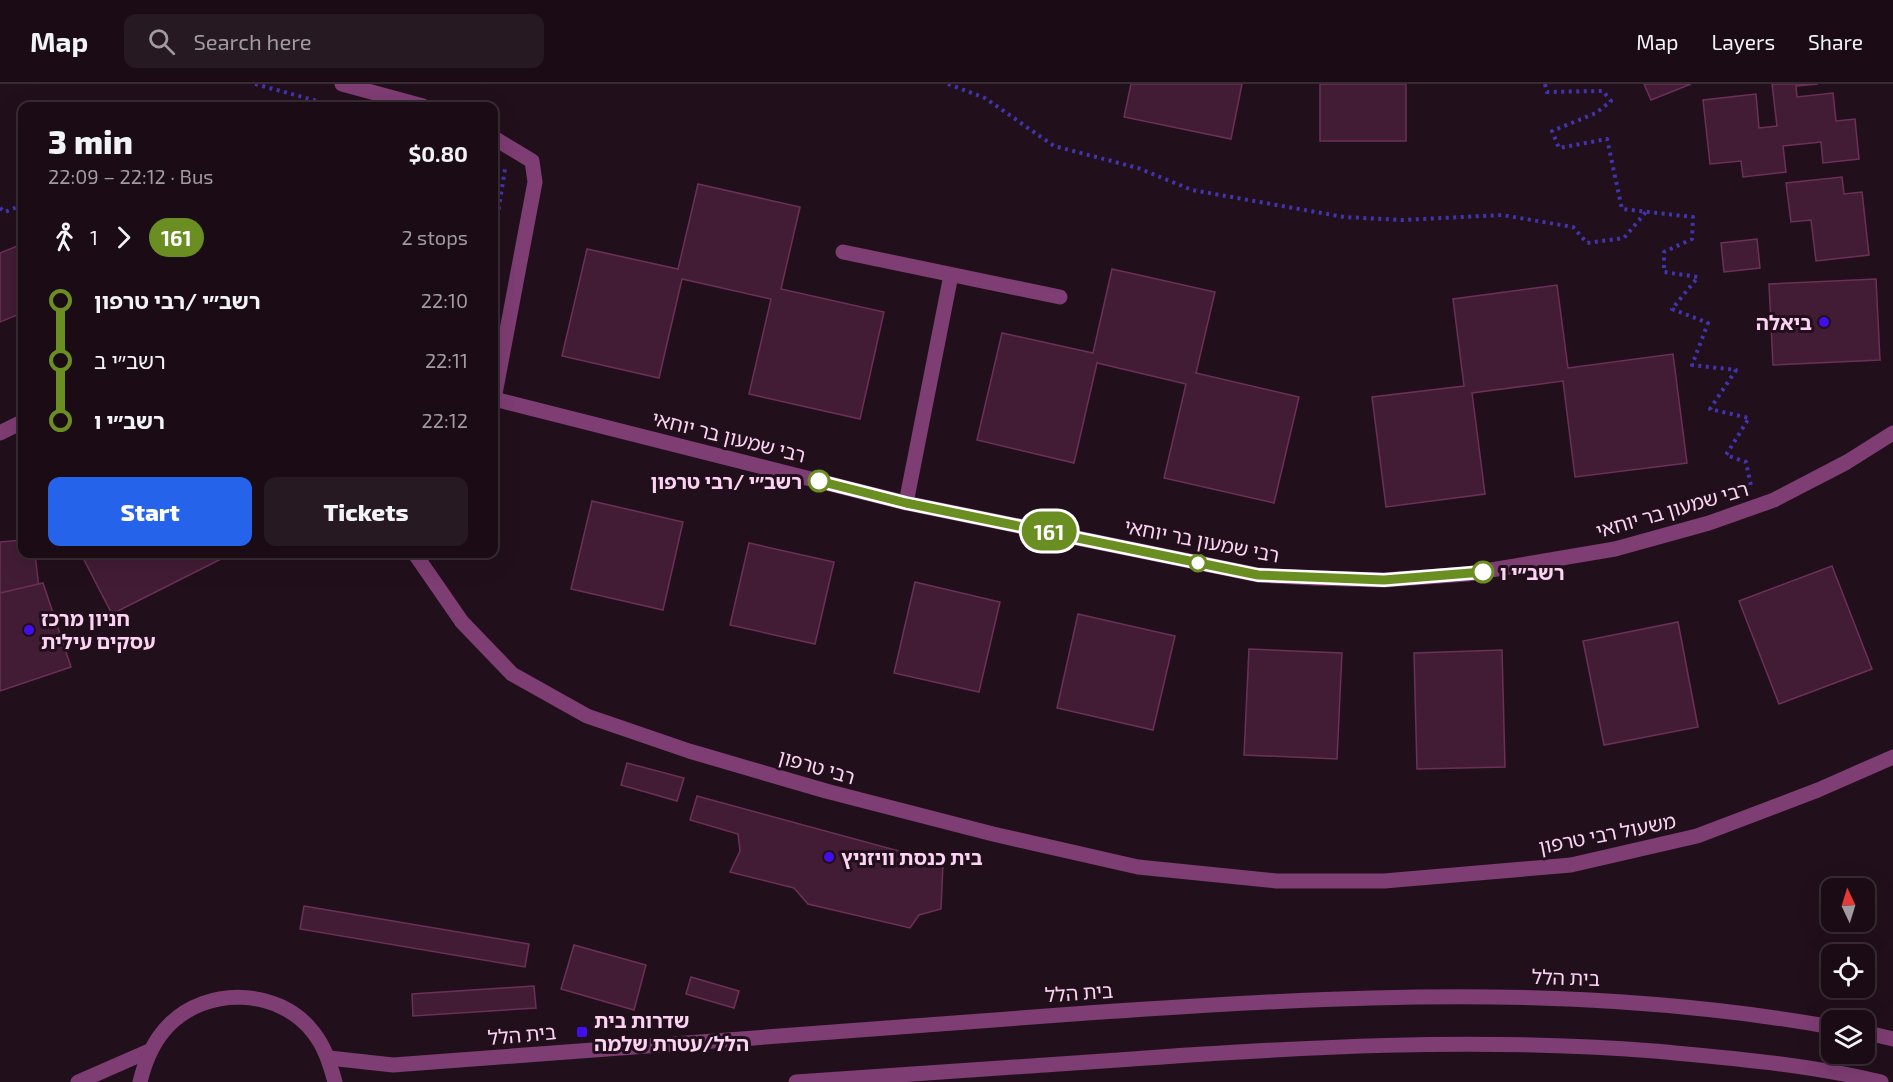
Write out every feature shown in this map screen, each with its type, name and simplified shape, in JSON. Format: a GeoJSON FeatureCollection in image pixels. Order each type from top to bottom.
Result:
{"type":"FeatureCollection","features":[{"type":"Feature","properties":{"kind":"street"},"geometry":{"type":"LineString","coordinates":[[342,84],[408,102]]}},
{"type":"Feature","properties":{"kind":"street"},"geometry":{"type":"LineString","coordinates":[[498,141],[532,161],[535,182],[498,378]]}},
{"type":"Feature","properties":{"kind":"street"},"geometry":{"type":"LineString","coordinates":[[843,252],[1060,297]]}},
{"type":"Feature","properties":{"kind":"street"},"geometry":{"type":"LineString","coordinates":[[906,503],[951,275]]}},
{"type":"Feature","properties":{"kind":"street","name":"רבי שמעון בר יוחאי"},"geometry":{"type":"LineString","coordinates":[[498,400],[906,503],[1258,575],[1377,580],[1467,574],[1578,557],[1683,531],[1774,500],[1831,470],[1893,433]]}},
{"type":"Feature","properties":{"kind":"street"},"geometry":{"type":"LineString","coordinates":[[0,433],[18,424]]}},
{"type":"Feature","properties":{"kind":"street","name":"רבי טרפון"},"geometry":{"type":"LineString","coordinates":[[418,558],[462,622],[512,674],[586,716],[710,757],[993,834],[1138,867],[1277,881]]}},
{"type":"Feature","properties":{"kind":"street","name":"משעול רבי טרפון"},"geometry":{"type":"LineString","coordinates":[[1277,881],[1384,881],[1571,865],[1697,836],[1818,790],[1893,757]]}},
{"type":"Feature","properties":{"kind":"street","name":"בית הלל"},"geometry":{"type":"LineString","coordinates":[[329,1058],[393,1065],[827,1030],[1374,996],[1609,999],[1746,1012],[1821,1025]]}},
{"type":"Feature","properties":{"kind":"street"},"geometry":{"type":"LineString","coordinates":[[140,1082],[149,1051],[169,1025],[195,1006],[226,997],[258,998],[288,1010],[312,1031],[329,1058],[335,1082]]}},
{"type":"Feature","properties":{"kind":"street"},"geometry":{"type":"LineString","coordinates":[[1875,1035],[1893,1039]]}},
{"type":"Feature","properties":{"kind":"street"},"geometry":{"type":"LineString","coordinates":[[796,1082],[1284,1048],[1472,1043],[1581,1046],[1698,1055],[1844,1073],[1881,1082]]}},
{"type":"Feature","properties":{"kind":"street"},"geometry":{"type":"LineString","coordinates":[[78,1082],[149,1051]]}},
{"type":"Feature","properties":{"kind":"path"},"geometry":{"type":"LineString","coordinates":[[255,84],[320,102]]}},
{"type":"Feature","properties":{"kind":"path"},"geometry":{"type":"LineString","coordinates":[[948,84],[985,98],[1054,146],[1138,168],[1192,190],[1344,217],[1402,220],[1502,215],[1573,227],[1587,243],[1624,238],[1647,212]]}},
{"type":"Feature","properties":{"kind":"path"},"geometry":{"type":"LineString","coordinates":[[1545,84],[1547,92],[1603,91],[1611,101],[1596,113],[1552,131],[1558,148],[1607,139],[1622,208],[1693,217],[1692,239],[1664,252],[1664,272],[1698,277],[1672,309],[1708,323],[1692,365],[1736,370],[1710,410],[1749,418],[1726,455],[1746,462],[1755,507]]}},
{"type":"Feature","properties":{"kind":"path"},"geometry":{"type":"LineString","coordinates":[[498,143],[505,165],[498,212]]}},
{"type":"Feature","properties":{"kind":"path"},"geometry":{"type":"LineString","coordinates":[[0,208],[5,212],[18,207]]}},
{"type":"Feature","properties":{"kind":"building"},"geometry":{"type":"Polygon","coordinates":[[[1131,84],[1242,84],[1231,139],[1124,117],[1131,84]]]}},
{"type":"Feature","properties":{"kind":"building"},"geometry":{"type":"Polygon","coordinates":[[[1320,84],[1406,84],[1406,141],[1320,141],[1320,84]]]}},
{"type":"Feature","properties":{"kind":"building"},"geometry":{"type":"Polygon","coordinates":[[[1644,84],[1691,84],[1651,100],[1644,84]]]}},
{"type":"Feature","properties":{"kind":"building"},"geometry":{"type":"Polygon","coordinates":[[[1772,84],[1818,84],[1796,86],[1797,97],[1833,93],[1836,121],[1855,119],[1859,159],[1823,163],[1821,142],[1783,146],[1786,172],[1743,177],[1741,161],[1710,164],[1703,100],[1756,94],[1759,128],[1777,126],[1772,84]]]}},
{"type":"Feature","properties":{"kind":"building"},"geometry":{"type":"Polygon","coordinates":[[[1842,177],[1844,194],[1862,192],[1869,255],[1816,261],[1811,220],[1791,222],[1786,183],[1842,177]]]}},
{"type":"Feature","properties":{"kind":"building"},"geometry":{"type":"Polygon","coordinates":[[[698,184],[800,207],[781,289],[884,312],[860,419],[749,394],[771,299],[682,279],[659,378],[562,356],[587,249],[678,269],[698,184]]]}},
{"type":"Feature","properties":{"kind":"building"},"geometry":{"type":"Polygon","coordinates":[[[1757,239],[1760,268],[1724,272],[1721,243],[1757,239]]]}},
{"type":"Feature","properties":{"kind":"building"},"geometry":{"type":"Polygon","coordinates":[[[18,246],[18,315],[0,322],[0,253],[18,246]]]}},
{"type":"Feature","properties":{"kind":"building"},"geometry":{"type":"Polygon","coordinates":[[[1112,269],[1215,292],[1196,373],[1299,397],[1274,503],[1164,478],[1186,384],[1097,363],[1074,463],[977,440],[1002,333],[1093,353],[1112,269]]]}},
{"type":"Feature","properties":{"kind":"building","name":"ביאלה"},"geometry":{"type":"Polygon","coordinates":[[[1876,279],[1880,360],[1773,365],[1769,284],[1876,279]]]}},
{"type":"Feature","properties":{"kind":"building"},"geometry":{"type":"Polygon","coordinates":[[[1557,285],[1568,368],[1673,354],[1687,463],[1575,477],[1563,381],[1472,393],[1485,494],[1386,507],[1372,397],[1464,386],[1453,299],[1557,285]]]}},
{"type":"Feature","properties":{"kind":"building"},"geometry":{"type":"Polygon","coordinates":[[[592,501],[683,522],[663,610],[571,589],[592,501]]]}},
{"type":"Feature","properties":{"kind":"building"},"geometry":{"type":"Polygon","coordinates":[[[18,540],[18,558],[35,558],[44,631],[0,635],[0,542],[18,540]]]}},
{"type":"Feature","properties":{"kind":"building"},"geometry":{"type":"Polygon","coordinates":[[[749,543],[834,562],[815,644],[730,625],[749,543]]]}},
{"type":"Feature","properties":{"kind":"building"},"geometry":{"type":"Polygon","coordinates":[[[83,558],[223,558],[112,614],[83,558]]]}},
{"type":"Feature","properties":{"kind":"building"},"geometry":{"type":"Polygon","coordinates":[[[1832,566],[1872,669],[1779,704],[1739,601],[1832,566]]]}},
{"type":"Feature","properties":{"kind":"building"},"geometry":{"type":"Polygon","coordinates":[[[915,582],[1000,602],[979,692],[894,673],[915,582]]]}},
{"type":"Feature","properties":{"kind":"building","name":"חניון מרכז עסקים עילית"},"geometry":{"type":"Polygon","coordinates":[[[43,583],[71,667],[0,691],[0,593],[43,583]]]}},
{"type":"Feature","properties":{"kind":"building"},"geometry":{"type":"Polygon","coordinates":[[[1078,614],[1175,636],[1153,730],[1057,708],[1078,614]]]}},
{"type":"Feature","properties":{"kind":"building"},"geometry":{"type":"Polygon","coordinates":[[[1678,622],[1698,727],[1604,745],[1583,641],[1678,622]]]}},
{"type":"Feature","properties":{"kind":"building"},"geometry":{"type":"Polygon","coordinates":[[[1249,649],[1342,653],[1337,759],[1244,755],[1249,649]]]}},
{"type":"Feature","properties":{"kind":"building"},"geometry":{"type":"Polygon","coordinates":[[[1502,650],[1505,767],[1417,769],[1414,653],[1502,650]]]}},
{"type":"Feature","properties":{"kind":"building"},"geometry":{"type":"Polygon","coordinates":[[[627,763],[684,778],[677,801],[621,785],[627,763]]]}},
{"type":"Feature","properties":{"kind":"building","name":"בית כנסת וויזניץ"},"geometry":{"type":"Polygon","coordinates":[[[697,796],[943,863],[941,909],[919,915],[910,928],[808,904],[794,888],[730,872],[740,851],[738,834],[690,820],[697,796]]]}},
{"type":"Feature","properties":{"kind":"building"},"geometry":{"type":"Polygon","coordinates":[[[304,906],[529,944],[525,967],[300,929],[304,906]]]}},
{"type":"Feature","properties":{"kind":"building"},"geometry":{"type":"Polygon","coordinates":[[[574,945],[646,965],[634,1010],[561,989],[574,945]]]}},
{"type":"Feature","properties":{"kind":"building"},"geometry":{"type":"Polygon","coordinates":[[[691,977],[739,991],[734,1008],[686,994],[691,977]]]}},
{"type":"Feature","properties":{"kind":"building"},"geometry":{"type":"Polygon","coordinates":[[[534,986],[536,1008],[413,1016],[412,994],[534,986]]]}},
{"type":"Feature","properties":{"kind":"bus line","name":"161"},"geometry":{"type":"LineString","coordinates":[[819,481],[906,503],[1258,575],[1384,580],[1483,572]]}},
{"type":"Feature","properties":{"kind":"place","name":"ביאלה"},"geometry":{"type":"Point","coordinates":[1824,322]}},
{"type":"Feature","properties":{"kind":"place","name":"רשב״י /רבי טרפון"},"geometry":{"type":"Point","coordinates":[819,481]}},
{"type":"Feature","properties":{"kind":"place","name":"רשב״י ו"},"geometry":{"type":"Point","coordinates":[1483,572]}},
{"type":"Feature","properties":{"kind":"place","name":"חניון מרכז עסקים עילית"},"geometry":{"type":"Point","coordinates":[29,630]}},
{"type":"Feature","properties":{"kind":"place","name":"בית כנסת וויזניץ"},"geometry":{"type":"Point","coordinates":[829,857]}},
{"type":"Feature","properties":{"kind":"place","name":"שדרות בית הלל/עטרת שלמה"},"geometry":{"type":"Point","coordinates":[582,1032]}}]}
